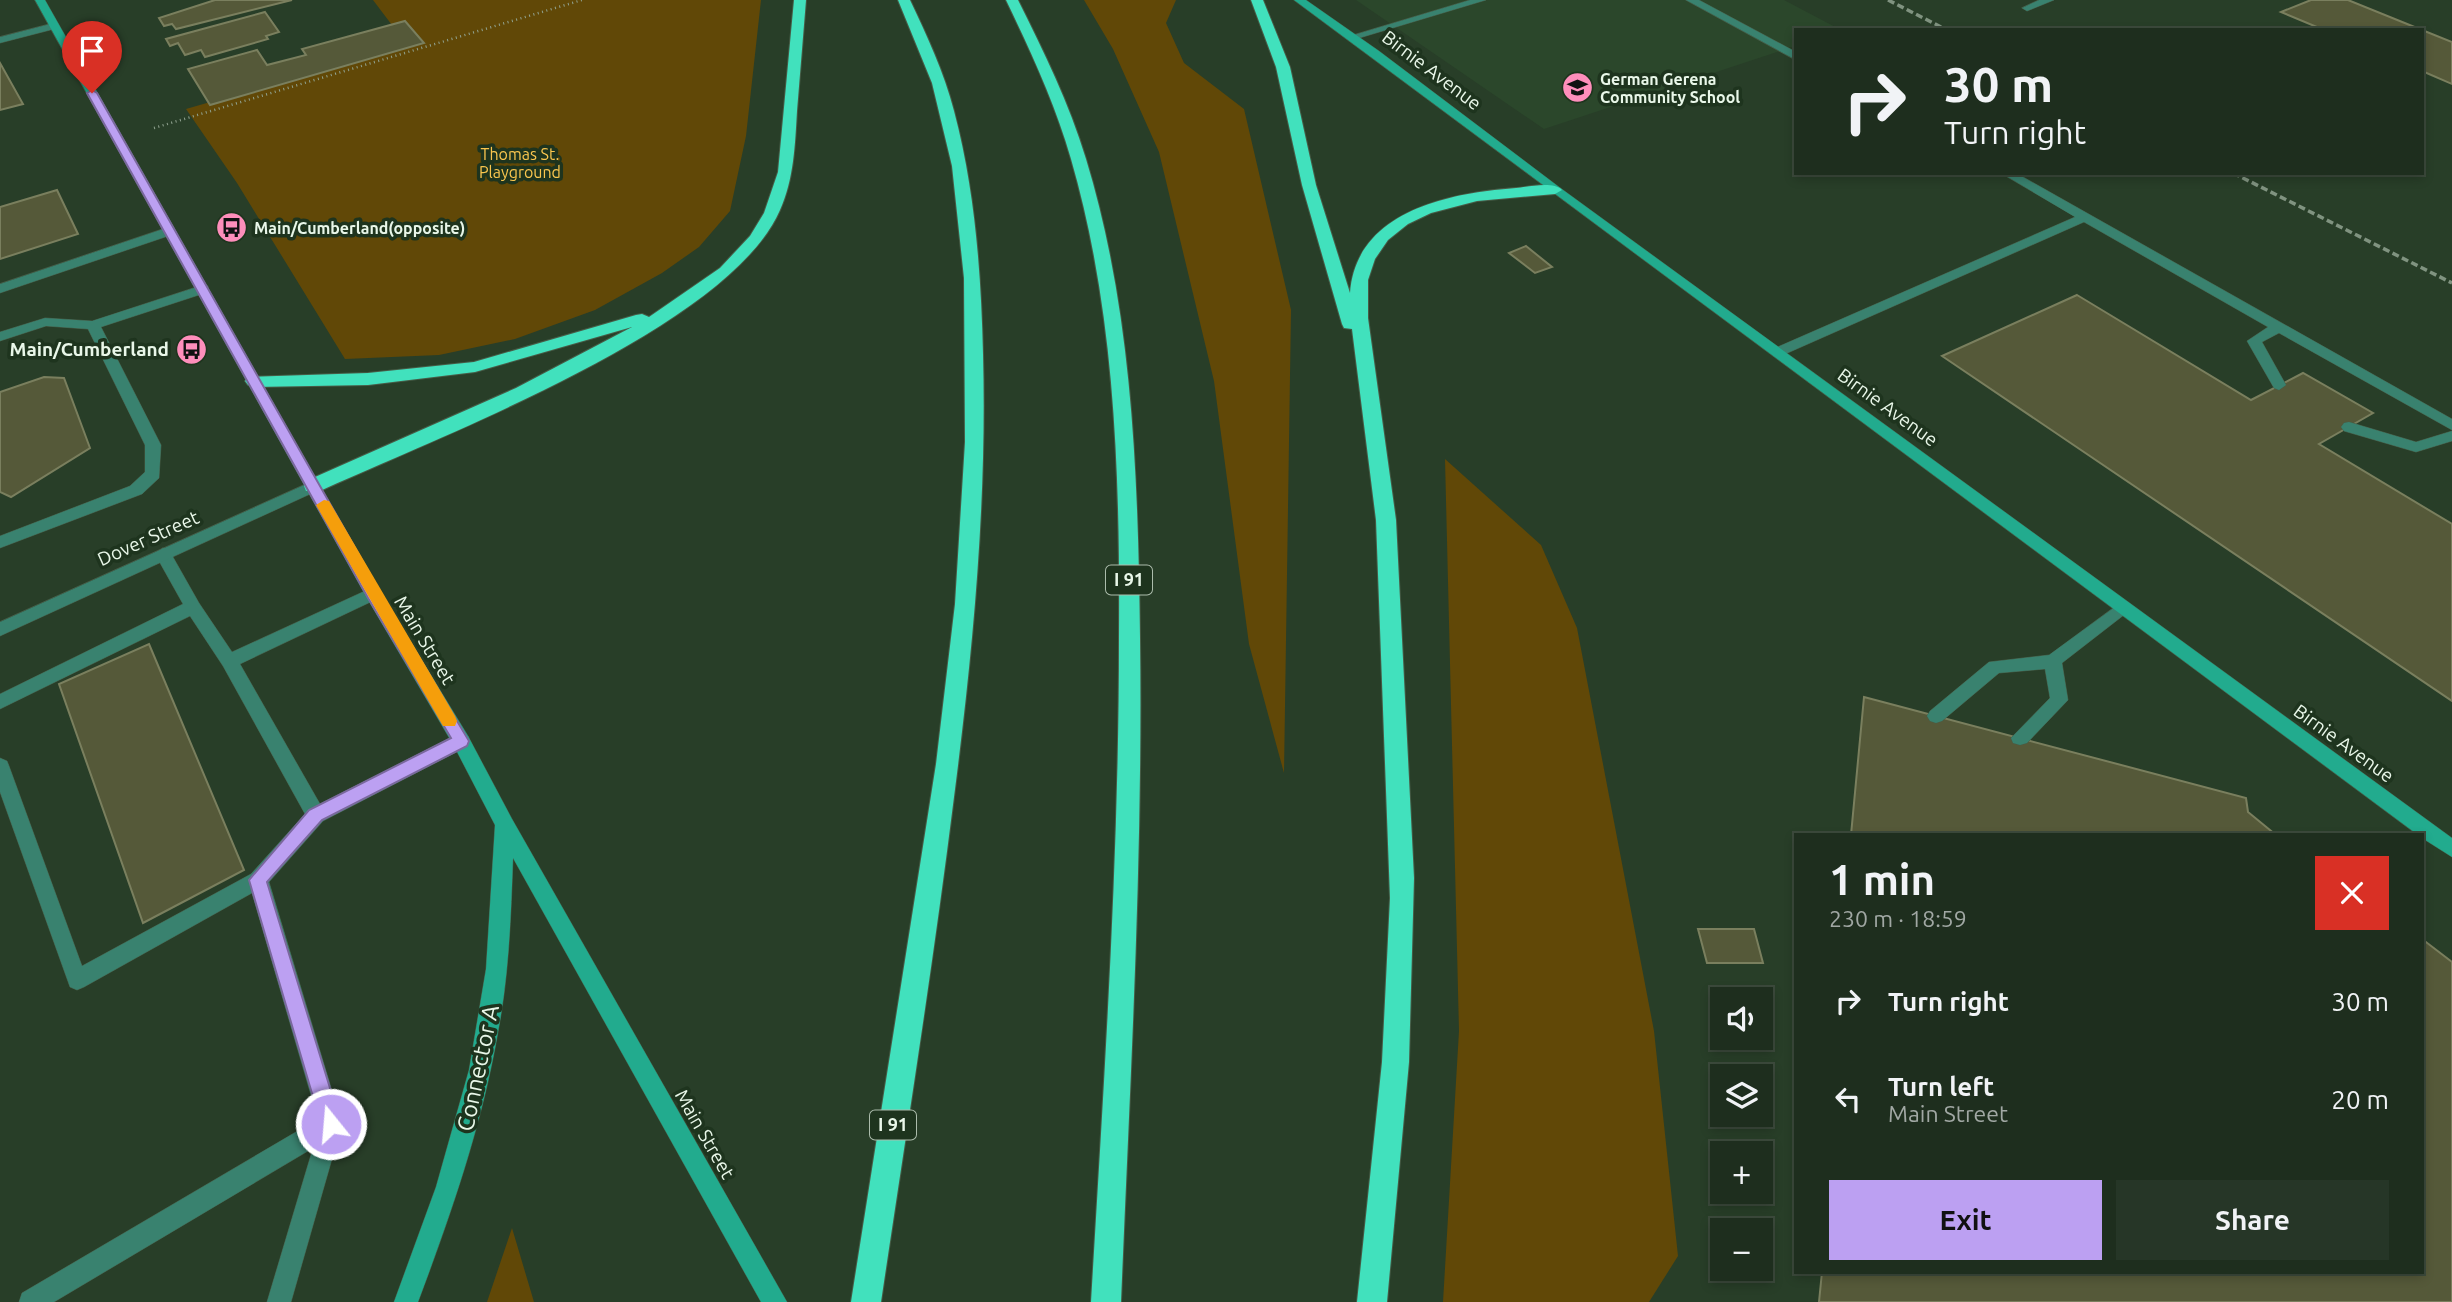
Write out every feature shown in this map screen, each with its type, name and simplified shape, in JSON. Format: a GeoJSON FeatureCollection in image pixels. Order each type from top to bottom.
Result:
{"type":"FeatureCollection","features":[{"type":"Feature","properties":{"kind":"highway"},"geometry":{"type":"LineString","coordinates":[[313,486],[532,389],[593,357],[697,295],[734,264],[775,209],[785,172],[800,0]]}},
{"type":"Feature","properties":{"kind":"highway","name":"I 91"},"geometry":{"type":"LineString","coordinates":[[866,1302],[921,949],[962,644],[973,495],[975,374],[972,272],[963,186],[947,111],[927,49],[904,0]]}},
{"type":"Feature","properties":{"kind":"highway","name":"I 91"},"geometry":{"type":"LineString","coordinates":[[1012,0],[1056,90],[1079,162],[1100,248],[1115,351],[1125,464],[1130,606],[1130,777],[1106,1302]]}},
{"type":"Feature","properties":{"kind":"highway"},"geometry":{"type":"LineString","coordinates":[[1257,0],[1278,55],[1310,188],[1342,287],[1383,480]]}},
{"type":"Feature","properties":{"kind":"highway"},"geometry":{"type":"LineString","coordinates":[[1371,1302],[1389,1141],[1398,1028],[1402,915],[1393,640],[1383,480],[1360,315],[1359,287],[1365,261],[1371,251],[1402,221],[1436,206],[1487,196],[1555,190]]}},
{"type":"Feature","properties":{"kind":"highway"},"geometry":{"type":"LineString","coordinates":[[254,381],[368,379],[475,367],[668,313]]}},
{"type":"Feature","properties":{"kind":"main road","name":"Main Street"},"geometry":{"type":"LineString","coordinates":[[40,0],[373,594],[461,741],[505,825],[775,1302]]}},
{"type":"Feature","properties":{"kind":"main road","name":"Birnie Avenue"},"geometry":{"type":"LineString","coordinates":[[1299,0],[2452,849]]}},
{"type":"Feature","properties":{"kind":"main road","name":"Connector A"},"geometry":{"type":"LineString","coordinates":[[406,1302],[447,1191],[464,1139],[476,1088],[494,991],[505,825]]}},
{"type":"Feature","properties":{"kind":"street"},"geometry":{"type":"LineString","coordinates":[[1352,37],[1481,0]]}},
{"type":"Feature","properties":{"kind":"street"},"geometry":{"type":"LineString","coordinates":[[1691,0],[1794,56]]}},
{"type":"Feature","properties":{"kind":"street"},"geometry":{"type":"LineString","coordinates":[[2027,8],[2049,0]]}},
{"type":"Feature","properties":{"kind":"street"},"geometry":{"type":"LineString","coordinates":[[0,40],[54,26]]}},
{"type":"Feature","properties":{"kind":"street"},"geometry":{"type":"LineString","coordinates":[[2011,175],[2452,425]]}},
{"type":"Feature","properties":{"kind":"street"},"geometry":{"type":"LineString","coordinates":[[1778,352],[2085,217]]}},
{"type":"Feature","properties":{"kind":"street"},"geometry":{"type":"LineString","coordinates":[[0,289],[169,230]]}},
{"type":"Feature","properties":{"kind":"street"},"geometry":{"type":"LineString","coordinates":[[0,337],[45,321],[93,325],[203,289]]}},
{"type":"Feature","properties":{"kind":"street"},"geometry":{"type":"LineString","coordinates":[[0,542],[136,490],[153,474],[153,445],[93,325]]}},
{"type":"Feature","properties":{"kind":"street"},"geometry":{"type":"LineString","coordinates":[[2277,328],[2254,341],[2279,385]]}},
{"type":"Feature","properties":{"kind":"street"},"geometry":{"type":"LineString","coordinates":[[2349,427],[2416,447],[2452,436]]}},
{"type":"Feature","properties":{"kind":"street","name":"Dover Street"},"geometry":{"type":"LineString","coordinates":[[0,629],[313,486]]}},
{"type":"Feature","properties":{"kind":"street"},"geometry":{"type":"LineString","coordinates":[[163,554],[193,607],[229,661],[316,815]]}},
{"type":"Feature","properties":{"kind":"street"},"geometry":{"type":"LineString","coordinates":[[229,661],[373,594]]}},
{"type":"Feature","properties":{"kind":"street"},"geometry":{"type":"LineString","coordinates":[[0,702],[193,607]]}},
{"type":"Feature","properties":{"kind":"street"},"geometry":{"type":"LineString","coordinates":[[1936,716],[1995,667],[2053,661],[2123,607]]}},
{"type":"Feature","properties":{"kind":"street"},"geometry":{"type":"LineString","coordinates":[[2020,738],[2059,700],[2053,661]]}},
{"type":"Feature","properties":{"kind":"street"},"geometry":{"type":"LineString","coordinates":[[0,766],[77,979],[258,880],[316,815],[461,741]]}},
{"type":"Feature","properties":{"kind":"street"},"geometry":{"type":"LineString","coordinates":[[258,880],[331,1124],[279,1302]]}},
{"type":"Feature","properties":{"kind":"street"},"geometry":{"type":"LineString","coordinates":[[31,1302],[331,1124]]}},
{"type":"Feature","properties":{"kind":"path"},"geometry":{"type":"LineString","coordinates":[[153,128],[582,0]]}},
{"type":"Feature","properties":{"kind":"shaded area","name":"German Gerena Community School"},"geometry":{"type":"Polygon","coordinates":[[[1356,0],[1784,0],[1837,28],[1794,28],[1794,46],[1544,129],[1356,0]]]}},
{"type":"Feature","properties":{"kind":"green space","name":"Thomas St. Playground"},"geometry":{"type":"Polygon","coordinates":[[[373,0],[761,0],[746,136],[730,211],[699,247],[662,273],[595,310],[515,339],[439,355],[345,359],[237,183],[186,109],[407,45],[373,0]]]}},
{"type":"Feature","properties":{"kind":"green space"},"geometry":{"type":"Polygon","coordinates":[[[1084,0],[1176,0],[1166,23],[1184,63],[1244,109],[1291,310],[1284,773],[1249,644],[1214,381],[1159,152],[1113,49],[1084,0]]]}},
{"type":"Feature","properties":{"kind":"green space"},"geometry":{"type":"Polygon","coordinates":[[[1445,459],[1541,545],[1577,628],[1654,1031],[1678,1256],[1649,1302],[1443,1302],[1459,1031],[1445,459]]]}},
{"type":"Feature","properties":{"kind":"green space"},"geometry":{"type":"Polygon","coordinates":[[[512,1228],[534,1302],[487,1302],[512,1228]]]}},
{"type":"Feature","properties":{"kind":"building"},"geometry":{"type":"Polygon","coordinates":[[[215,0],[292,0],[176,29],[172,24],[164,26],[159,18],[215,0]]]}},
{"type":"Feature","properties":{"kind":"building"},"geometry":{"type":"Polygon","coordinates":[[[2311,0],[2348,0],[2417,28],[2319,28],[2281,12],[2311,0]]]}},
{"type":"Feature","properties":{"kind":"building"},"geometry":{"type":"Polygon","coordinates":[[[265,12],[279,32],[266,36],[268,39],[205,57],[201,50],[185,55],[178,43],[170,46],[166,39],[265,12]]]}},
{"type":"Feature","properties":{"kind":"building"},"geometry":{"type":"Polygon","coordinates":[[[405,21],[424,43],[210,105],[188,69],[257,50],[267,65],[306,55],[302,49],[405,21]]]}},
{"type":"Feature","properties":{"kind":"building"},"geometry":{"type":"Polygon","coordinates":[[[2424,31],[2452,42],[2452,84],[2424,72],[2424,31]]]}},
{"type":"Feature","properties":{"kind":"building"},"geometry":{"type":"Polygon","coordinates":[[[0,63],[23,104],[0,110],[0,63]]]}},
{"type":"Feature","properties":{"kind":"building"},"geometry":{"type":"Polygon","coordinates":[[[57,190],[78,234],[0,259],[0,207],[57,190]]]}},
{"type":"Feature","properties":{"kind":"building"},"geometry":{"type":"Polygon","coordinates":[[[1526,246],[1552,267],[1535,273],[1509,253],[1526,246]]]}},
{"type":"Feature","properties":{"kind":"building"},"geometry":{"type":"Polygon","coordinates":[[[2077,295],[2251,400],[2303,373],[2373,413],[2319,444],[2452,524],[2452,701],[1942,356],[2077,295]]]}},
{"type":"Feature","properties":{"kind":"building"},"geometry":{"type":"Polygon","coordinates":[[[44,377],[64,378],[90,448],[11,497],[0,492],[0,392],[44,377]]]}},
{"type":"Feature","properties":{"kind":"building"},"geometry":{"type":"Polygon","coordinates":[[[149,644],[244,870],[143,923],[59,684],[149,644]]]}},
{"type":"Feature","properties":{"kind":"building"},"geometry":{"type":"Polygon","coordinates":[[[1864,697],[2246,798],[2248,812],[2274,833],[1851,833],[1864,697]]]}},
{"type":"Feature","properties":{"kind":"building"},"geometry":{"type":"Polygon","coordinates":[[[1698,929],[1754,929],[1763,963],[1707,963],[1698,929]]]}},
{"type":"Feature","properties":{"kind":"building"},"geometry":{"type":"Polygon","coordinates":[[[2424,941],[2452,962],[2452,1302],[1819,1302],[1822,1274],[2424,1274],[2424,941]]]}},
{"type":"Feature","properties":{"kind":"railway"},"geometry":{"type":"LineString","coordinates":[[1888,0],[1943,28]]}},
{"type":"Feature","properties":{"kind":"railway"},"geometry":{"type":"LineString","coordinates":[[2237,175],[2452,283]]}},
{"type":"Feature","properties":{"kind":"slow traffic"},"geometry":{"type":"LineString","coordinates":[[324,505],[373,594],[449,721]]}},
{"type":"Feature","properties":{"kind":"place","name":"German Gerena Community School"},"geometry":{"type":"Point","coordinates":[1577,88]}},
{"type":"Feature","properties":{"kind":"place","name":"Main/Cumberland(opposite)"},"geometry":{"type":"Point","coordinates":[231,228]}},
{"type":"Feature","properties":{"kind":"place","name":"Main/Cumberland"},"geometry":{"type":"Point","coordinates":[192,349]}},
{"type":"Feature","properties":{"kind":"route"},"geometry":{"type":"LineString","coordinates":[[92,93],[373,594],[461,741],[316,815],[258,880],[331,1124]]}}]}
